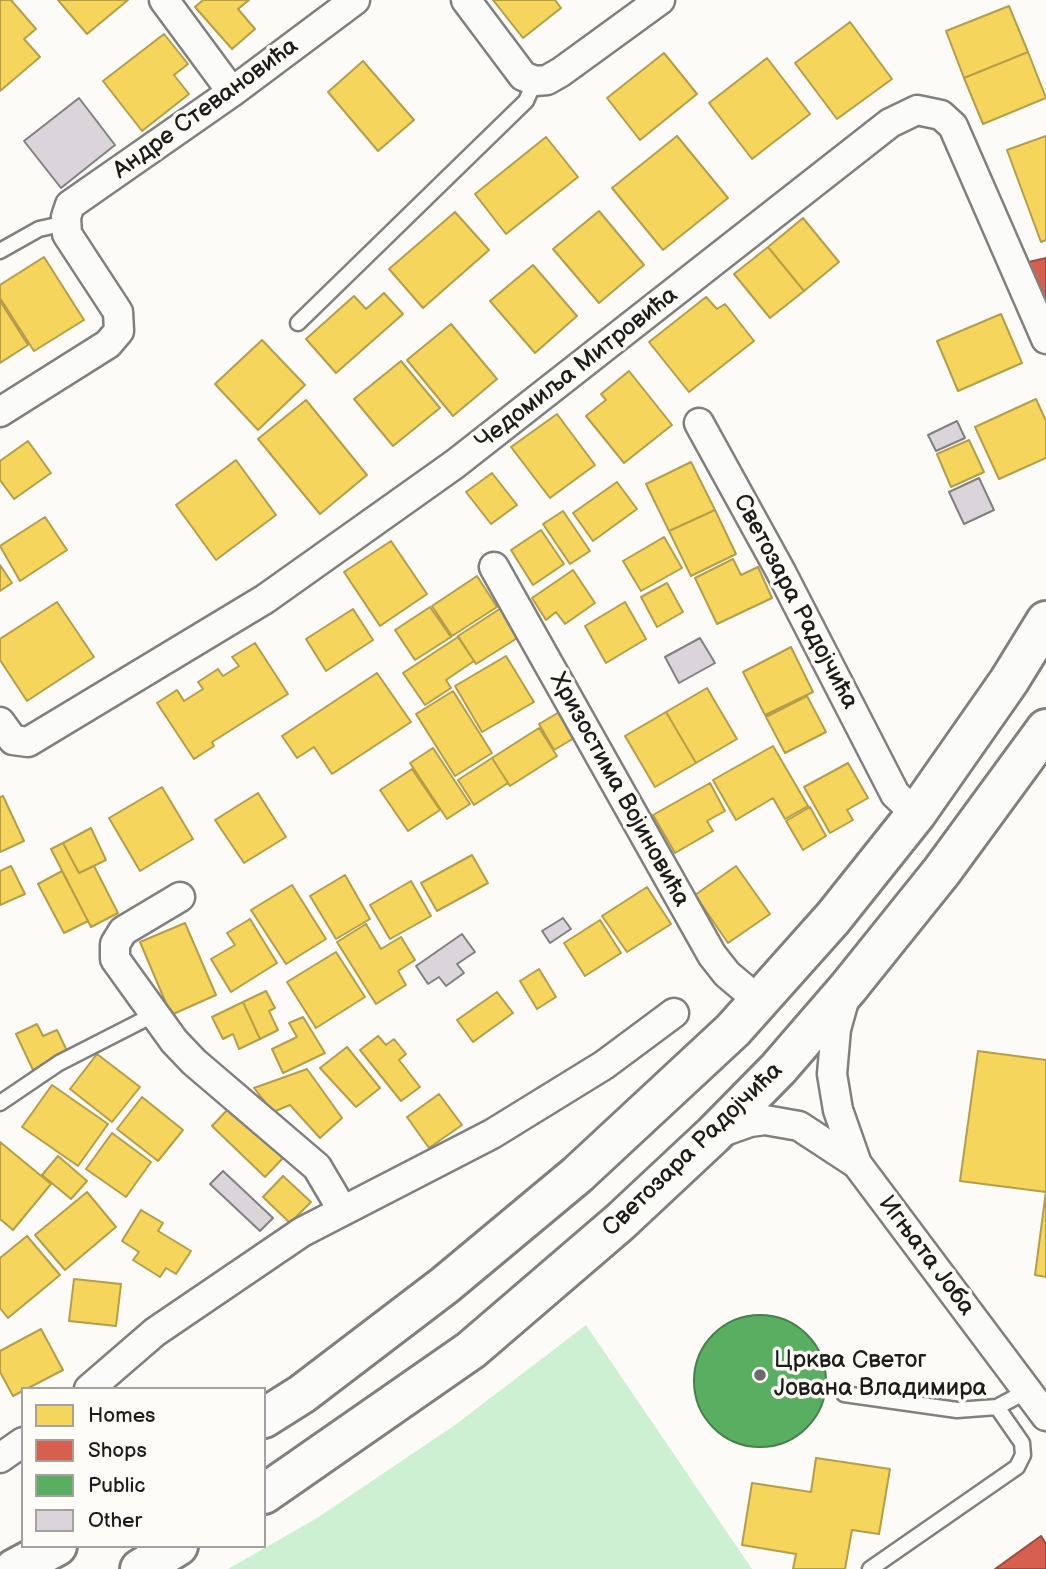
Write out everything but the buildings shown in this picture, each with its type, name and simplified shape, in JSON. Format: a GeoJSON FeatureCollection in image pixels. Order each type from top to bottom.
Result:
{"type":"FeatureCollection","features":[{"type":"Feature","properties":{"kind":"main road"},"geometry":{"type":"LineString","coordinates":[[266,1417],[398,1322],[577,1175],[733,1030],[833,918],[916,814],[1009,681],[1046,621]]}},
{"type":"Feature","properties":{"kind":"main road","name":"Светозара Радојчића"},"geometry":{"type":"LineString","coordinates":[[266,1493],[471,1350],[591,1248],[713,1135],[778,1069],[848,988],[950,860],[1046,729]]}},
{"type":"Feature","properties":{"kind":"main road"},"geometry":{"type":"LineString","coordinates":[[13,1569],[53,1548]]}},
{"type":"Feature","properties":{"kind":"main road"},"geometry":{"type":"LineString","coordinates":[[140,1569],[175,1548]]}},
{"type":"Feature","properties":{"kind":"street"},"geometry":{"type":"LineString","coordinates":[[164,0],[232,92]]}},
{"type":"Feature","properties":{"kind":"street","name":"Андре Стевановића"},"geometry":{"type":"LineString","coordinates":[[66,223],[71,205],[232,92],[355,0]]}},
{"type":"Feature","properties":{"kind":"street"},"geometry":{"type":"LineString","coordinates":[[466,0],[518,70],[535,81],[547,80],[561,72],[660,0]]}},
{"type":"Feature","properties":{"kind":"street","name":"Чедомиља Митровића"},"geometry":{"type":"LineString","coordinates":[[0,722],[13,740],[28,742],[265,599],[455,464],[890,123],[917,110],[941,115],[953,126],[1046,339]]}},
{"type":"Feature","properties":{"kind":"street"},"geometry":{"type":"LineString","coordinates":[[0,412],[108,344],[119,331],[118,312],[68,237],[66,223]]}},
{"type":"Feature","properties":{"kind":"street","name":"Светозара Радојчића"},"geometry":{"type":"LineString","coordinates":[[699,423],[781,572],[895,794],[916,814]]}},
{"type":"Feature","properties":{"kind":"street","name":"Хризостима Војиновића"},"geometry":{"type":"LineString","coordinates":[[494,567],[712,956],[727,974],[759,1001]]}},
{"type":"Feature","properties":{"kind":"street"},"geometry":{"type":"LineString","coordinates":[[180,897],[123,931],[115,944],[116,959],[153,1015],[194,1062],[317,1167],[343,1210]]}},
{"type":"Feature","properties":{"kind":"street","name":"Игњата Јоба"},"geometry":{"type":"LineString","coordinates":[[848,988],[836,1029],[832,1074],[838,1110],[857,1164],[1046,1416]]}},
{"type":"Feature","properties":{"kind":"street"},"geometry":{"type":"LineString","coordinates":[[91,1387],[166,1325],[302,1232],[492,1134],[604,1065],[674,1013]]}},
{"type":"Feature","properties":{"kind":"street","name":"Игњата Јоба"},"geometry":{"type":"LineString","coordinates":[[713,1135],[750,1122],[765,1121],[799,1126],[857,1164]]}},
{"type":"Feature","properties":{"kind":"street"},"geometry":{"type":"LineString","coordinates":[[0,1458],[21,1443]]}},
{"type":"Feature","properties":{"kind":"lane"},"geometry":{"type":"LineString","coordinates":[[298,323],[526,101],[535,81]]}},
{"type":"Feature","properties":{"kind":"lane"},"geometry":{"type":"LineString","coordinates":[[0,251],[39,229],[66,223]]}},
{"type":"Feature","properties":{"kind":"lane"},"geometry":{"type":"LineString","coordinates":[[0,1103],[59,1063],[153,1015]]}},
{"type":"Feature","properties":{"kind":"lane"},"geometry":{"type":"LineString","coordinates":[[844,1394],[957,1410],[998,1407],[1027,1391]]}},
{"type":"Feature","properties":{"kind":"lane"},"geometry":{"type":"LineString","coordinates":[[870,1569],[1017,1467],[1023,1455],[1022,1443],[998,1407]]}},
{"type":"Feature","properties":{"kind":"green space"},"geometry":{"type":"Polygon","coordinates":[[[586,1325],[752,1569],[228,1569],[317,1518],[455,1425],[586,1325]]]}},
{"type":"Feature","properties":{"kind":"place","name":"Црква Светог Јована Владимира"},"geometry":{"type":"Point","coordinates":[760,1375]}}]}
